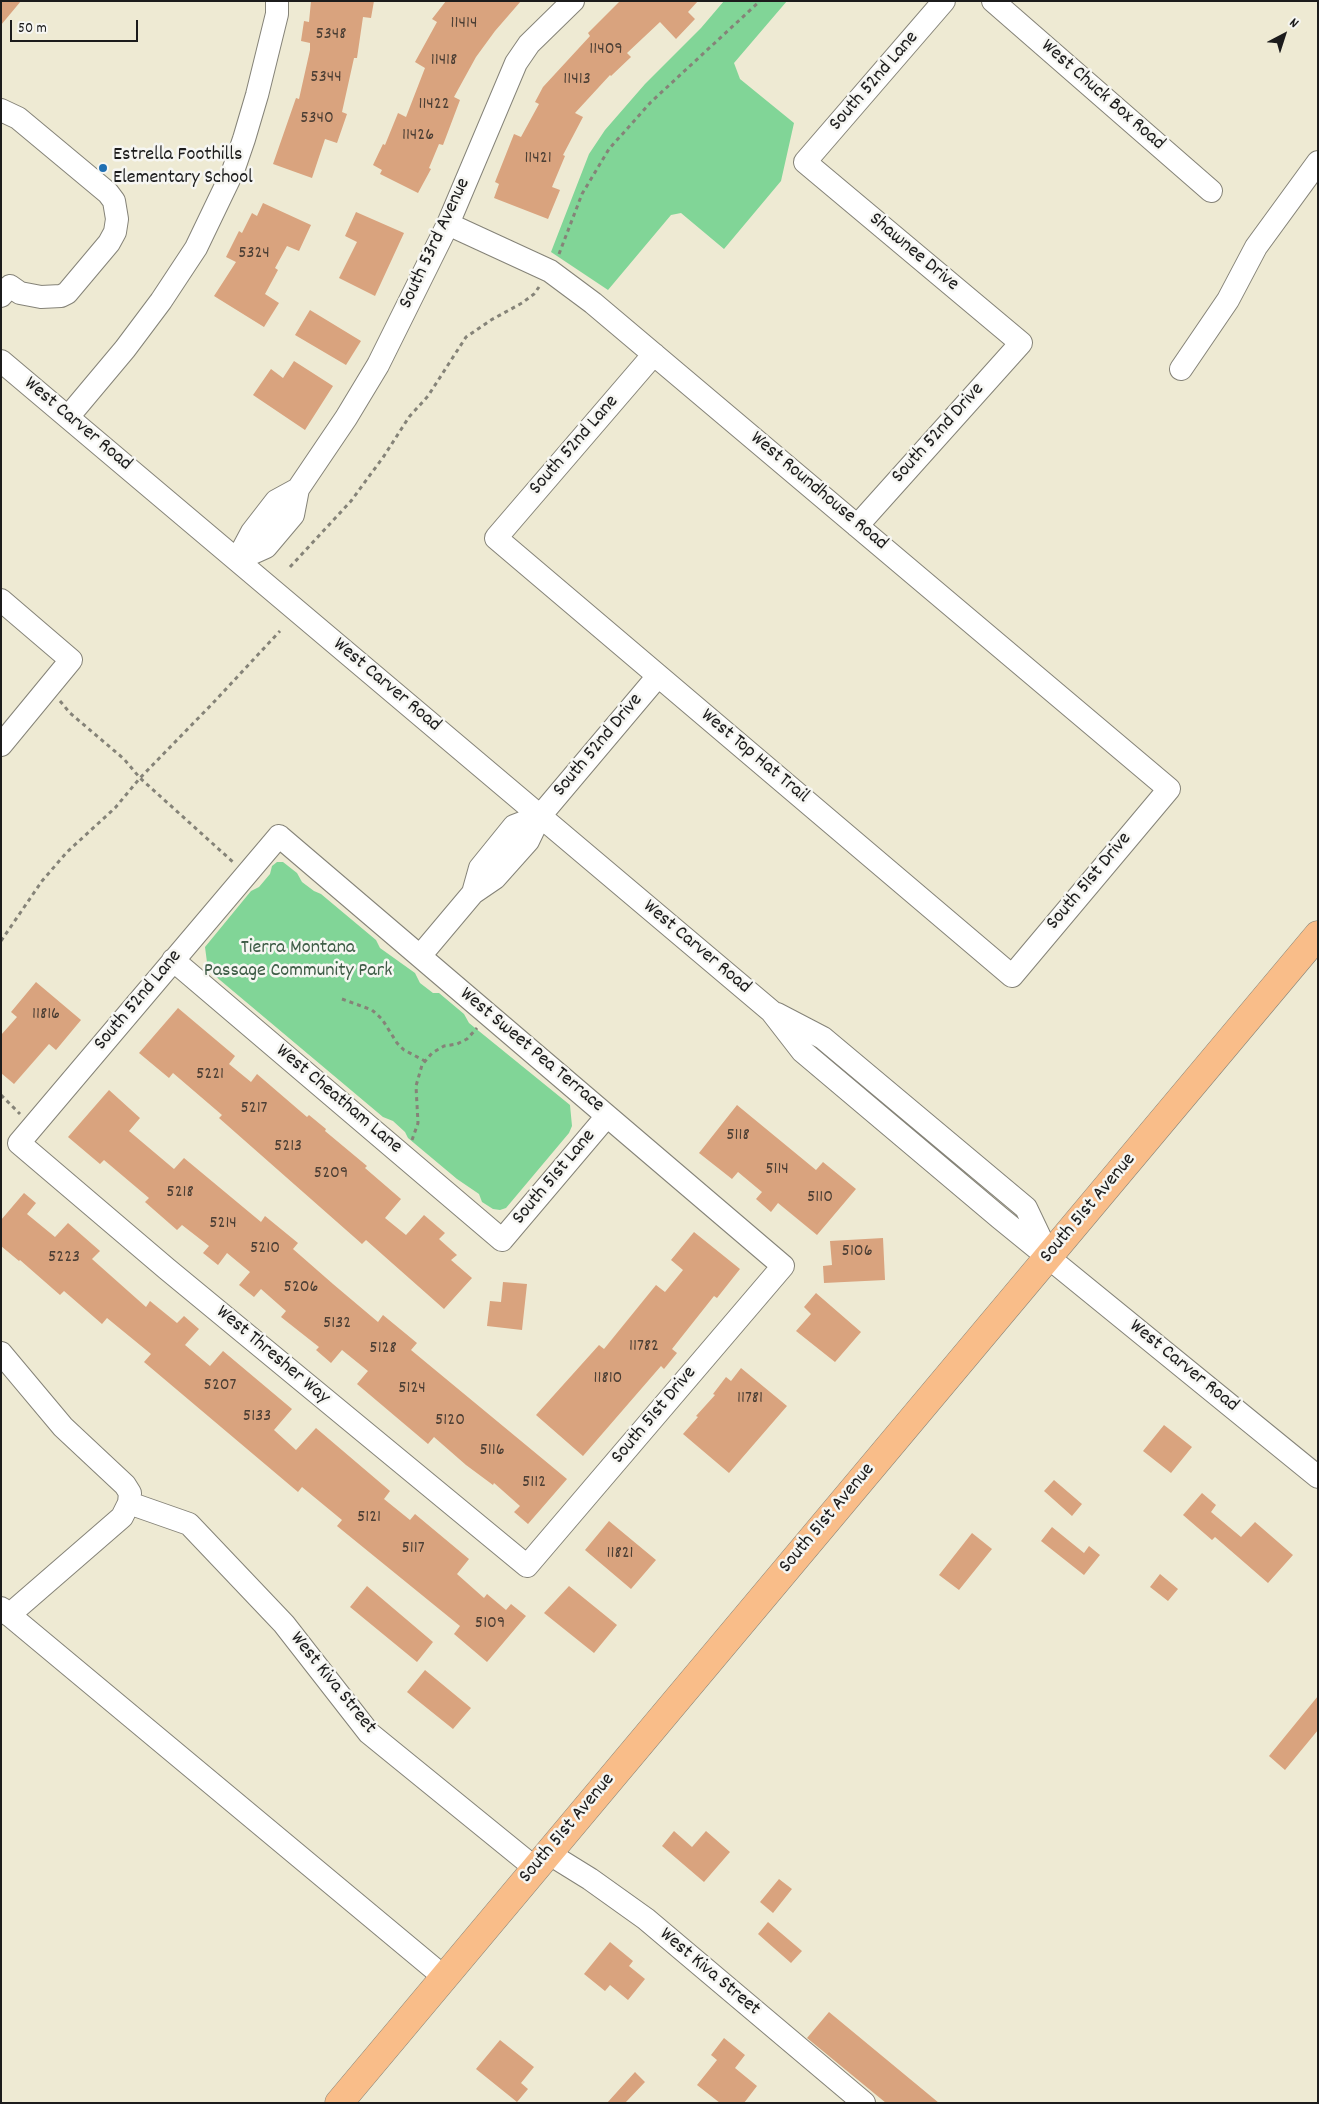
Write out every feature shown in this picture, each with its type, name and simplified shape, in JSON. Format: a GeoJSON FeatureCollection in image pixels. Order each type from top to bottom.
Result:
{"type":"FeatureCollection","features":[{"type":"Feature","properties":{"kind":"main road","name":"South 51st Avenue"},"geometry":{"type":"LineString","coordinates":[[339,2103],[1318,935]]}},
{"type":"Feature","properties":{"kind":"street"},"geometry":{"type":"LineString","coordinates":[[68,418],[126,350],[196,248],[233,171],[244,139],[257,95],[276,14],[277,1]]}},
{"type":"Feature","properties":{"kind":"street","name":"South 53rd Avenue"},"geometry":{"type":"LineString","coordinates":[[237,560],[252,532],[276,500],[298,489],[346,418],[378,365],[448,224],[516,63],[529,44],[573,1]]}},
{"type":"Feature","properties":{"kind":"street","name":"South 52nd Lane"},"geometry":{"type":"LineString","coordinates":[[805,162],[944,1]]}},
{"type":"Feature","properties":{"kind":"street","name":"West Chuck Box Road"},"geometry":{"type":"LineString","coordinates":[[993,1],[1211,191]]}},
{"type":"Feature","properties":{"kind":"street"},"geometry":{"type":"LineString","coordinates":[[1,110],[18,118],[108,193],[114,201],[117,219],[115,232],[109,243],[67,293],[61,296],[41,296],[20,293],[10,286],[1,296]]}},
{"type":"Feature","properties":{"kind":"street","name":"Shawnee Drive"},"geometry":{"type":"LineString","coordinates":[[805,162],[1021,343]]}},
{"type":"Feature","properties":{"kind":"street"},"geometry":{"type":"LineString","coordinates":[[1181,369],[1228,300],[1256,247],[1318,162]]}},
{"type":"Feature","properties":{"kind":"street","name":"West Roundhouse Road"},"geometry":{"type":"LineString","coordinates":[[448,224],[553,272],[594,303],[1169,789]]}},
{"type":"Feature","properties":{"kind":"street","name":"South 52nd Drive"},"geometry":{"type":"LineString","coordinates":[[857,526],[1021,343]]}},
{"type":"Feature","properties":{"kind":"street","name":"South 52nd Lane"},"geometry":{"type":"LineString","coordinates":[[496,538],[654,354]]}},
{"type":"Feature","properties":{"kind":"street","name":"West Carver Road"},"geometry":{"type":"LineString","coordinates":[[1,361],[772,1011],[802,1051],[1000,1218],[1318,1477]]}},
{"type":"Feature","properties":{"kind":"street","name":"West Top Hat Trail"},"geometry":{"type":"LineString","coordinates":[[496,538],[1012,976]]}},
{"type":"Feature","properties":{"kind":"street"},"geometry":{"type":"LineString","coordinates":[[1,600],[71,660],[1,745]]}},
{"type":"Feature","properties":{"kind":"street","name":"South 52nd Drive"},"geometry":{"type":"LineString","coordinates":[[420,956],[473,893],[495,878],[528,841],[540,816],[658,676]]}},
{"type":"Feature","properties":{"kind":"street","name":"South 51st Drive"},"geometry":{"type":"LineString","coordinates":[[1012,976],[1169,789]]}},
{"type":"Feature","properties":{"kind":"street","name":"South 52nd Lane"},"geometry":{"type":"LineString","coordinates":[[26,1135],[279,836]]}},
{"type":"Feature","properties":{"kind":"street","name":"West Sweet Pea Terrace"},"geometry":{"type":"LineString","coordinates":[[279,836],[783,1266]]}},
{"type":"Feature","properties":{"kind":"street","name":"West Cheatham Lane"},"geometry":{"type":"LineString","coordinates":[[174,960],[502,1240]]}},
{"type":"Feature","properties":{"kind":"street","name":"South 51st Lane"},"geometry":{"type":"LineString","coordinates":[[502,1240],[607,1116]]}},
{"type":"Feature","properties":{"kind":"street","name":"West Thresher Way"},"geometry":{"type":"LineString","coordinates":[[26,1135],[183,1282],[527,1566]]}},
{"type":"Feature","properties":{"kind":"street","name":"South 51st Drive"},"geometry":{"type":"LineString","coordinates":[[527,1566],[783,1266]]}},
{"type":"Feature","properties":{"kind":"street"},"geometry":{"type":"LineString","coordinates":[[1,1353],[63,1427],[125,1485],[130,1493],[129,1503],[122,1517],[5,1611],[444,1977]]}},
{"type":"Feature","properties":{"kind":"street","name":"West Kiva Street"},"geometry":{"type":"LineString","coordinates":[[129,1503],[189,1524],[284,1624],[369,1733],[542,1860],[590,1879],[646,1919],[864,2103]]}},
{"type":"Feature","properties":{"kind":"path"},"geometry":{"type":"LineString","coordinates":[[1,941],[42,881],[67,852],[115,808],[140,778],[280,631]]}},
{"type":"Feature","properties":{"kind":"path"},"geometry":{"type":"LineString","coordinates":[[49,687],[70,713],[124,759],[140,778],[246,874]]}},
{"type":"Feature","properties":{"kind":"path"},"geometry":{"type":"LineString","coordinates":[[342,999],[372,1010],[382,1019],[397,1043],[404,1050],[426,1061]]}},
{"type":"Feature","properties":{"kind":"path"},"geometry":{"type":"LineString","coordinates":[[403,1156],[415,1135],[418,1123],[416,1086],[422,1065],[432,1053],[444,1046],[456,1044],[467,1039],[490,1016]]}},
{"type":"Feature","properties":{"kind":"path"},"geometry":{"type":"LineString","coordinates":[[1,1095],[26,1135]]}},
{"type":"Feature","properties":{"kind":"green space"},"geometry":{"type":"Polygon","coordinates":[[[724,1],[787,1],[734,63],[740,79],[794,123],[781,181],[724,249],[681,213],[671,215],[608,290],[551,252],[589,154],[605,130],[645,84],[701,28],[724,1]]]}},
{"type":"Feature","properties":{"kind":"green space","name":"Tierra Montana Passage Community Park"},"geometry":{"type":"Polygon","coordinates":[[[277,862],[283,862],[297,873],[302,882],[321,894],[376,940],[380,948],[415,973],[420,983],[433,993],[439,993],[464,1014],[469,1023],[570,1105],[572,1126],[569,1133],[506,1208],[500,1210],[493,1209],[482,1202],[479,1194],[457,1179],[408,1138],[405,1132],[393,1121],[383,1117],[208,970],[205,947],[251,891],[259,887],[270,874],[272,866],[277,862]]]}},
{"type":"Feature","properties":{"kind":"building"},"geometry":{"type":"Polygon","coordinates":[[[1,1],[21,1],[1,25],[1,1]]]}},
{"type":"Feature","properties":{"kind":"building"},"geometry":{"type":"Polygon","coordinates":[[[311,1],[374,1],[371,18],[363,17],[357,58],[354,58],[342,112],[347,114],[337,143],[325,139],[312,178],[273,164],[296,98],[299,99],[310,50],[310,43],[301,41],[304,21],[309,22],[311,1]]]}},
{"type":"Feature","properties":{"kind":"building"},"geometry":{"type":"Polygon","coordinates":[[[446,1],[521,1],[476,57],[454,97],[460,100],[443,145],[439,144],[429,168],[431,169],[418,193],[380,174],[382,170],[373,165],[383,144],[385,145],[398,113],[406,117],[425,68],[415,62],[437,22],[432,19],[446,1]]]}},
{"type":"Feature","properties":{"kind":"building"},"geometry":{"type":"Polygon","coordinates":[[[620,1],[698,1],[688,12],[695,19],[676,39],[660,22],[627,53],[631,57],[610,75],[575,113],[583,117],[563,155],[565,156],[552,187],[560,190],[548,219],[494,198],[499,184],[495,182],[514,134],[521,137],[539,104],[535,102],[543,87],[590,36],[588,33],[620,1]]]}},
{"type":"Feature","properties":{"kind":"building"},"geometry":{"type":"Polygon","coordinates":[[[263,203],[311,225],[299,251],[287,246],[275,268],[278,270],[265,294],[279,303],[264,327],[214,296],[236,262],[226,257],[239,231],[242,233],[252,213],[257,216],[263,203]]]}},
{"type":"Feature","properties":{"kind":"building"},"geometry":{"type":"Polygon","coordinates":[[[356,212],[404,233],[375,296],[339,278],[357,242],[345,236],[356,212]]]}},
{"type":"Feature","properties":{"kind":"building"},"geometry":{"type":"Polygon","coordinates":[[[310,310],[361,341],[346,365],[295,335],[310,310]]]}},
{"type":"Feature","properties":{"kind":"building"},"geometry":{"type":"Polygon","coordinates":[[[294,361],[333,386],[305,430],[253,395],[271,369],[283,378],[294,361]]]}},
{"type":"Feature","properties":{"kind":"building"},"geometry":{"type":"Polygon","coordinates":[[[36,982],[81,1020],[56,1050],[49,1044],[14,1084],[1,1073],[1,1035],[17,1017],[11,1012],[36,982]]]}},
{"type":"Feature","properties":{"kind":"building"},"geometry":{"type":"Polygon","coordinates":[[[178,1008],[235,1056],[229,1064],[251,1082],[257,1074],[307,1117],[309,1115],[326,1129],[325,1131],[367,1166],[365,1168],[401,1199],[385,1218],[406,1235],[424,1215],[445,1233],[439,1239],[457,1255],[451,1260],[472,1278],[444,1309],[366,1240],[362,1244],[219,1118],[222,1115],[173,1073],[169,1078],[139,1053],[178,1008]]]}},
{"type":"Feature","properties":{"kind":"building"},"geometry":{"type":"Polygon","coordinates":[[[109,1090],[140,1118],[129,1131],[174,1169],[184,1158],[261,1222],[265,1216],[298,1243],[293,1249],[333,1284],[378,1322],[383,1315],[417,1343],[411,1350],[567,1479],[528,1524],[514,1512],[520,1506],[494,1483],[493,1485],[466,1465],[434,1437],[428,1444],[357,1384],[368,1371],[342,1350],[331,1363],[316,1350],[319,1347],[281,1317],[286,1311],[261,1289],[254,1297],[239,1285],[250,1272],[227,1253],[218,1265],[203,1253],[209,1246],[182,1225],[177,1230],[145,1202],[149,1198],[104,1160],[100,1164],[68,1137],[109,1090]]]}},
{"type":"Feature","properties":{"kind":"building"},"geometry":{"type":"Polygon","coordinates":[[[737,1105],[816,1170],[823,1162],[856,1189],[817,1235],[778,1203],[771,1212],[756,1199],[762,1192],[738,1172],[732,1179],[699,1153],[737,1105]]]}},
{"type":"Feature","properties":{"kind":"building"},"geometry":{"type":"Polygon","coordinates":[[[24,1193],[36,1203],[27,1214],[55,1237],[68,1223],[100,1251],[92,1259],[146,1307],[150,1301],[177,1323],[184,1316],[199,1329],[185,1345],[210,1366],[223,1351],[292,1409],[274,1430],[296,1450],[316,1428],[390,1491],[384,1499],[410,1520],[415,1514],[469,1559],[457,1574],[484,1598],[487,1594],[506,1610],[511,1604],[526,1616],[487,1662],[454,1634],[460,1626],[337,1526],[342,1520],[302,1487],[298,1492],[144,1362],[151,1354],[107,1318],[102,1324],[64,1291],[60,1295],[1,1246],[1,1220],[24,1193]]]}},
{"type":"Feature","properties":{"kind":"building"},"geometry":{"type":"Polygon","coordinates":[[[694,1232],[740,1269],[717,1298],[714,1296],[672,1349],[677,1353],[664,1369],[661,1366],[583,1456],[536,1415],[599,1345],[604,1349],[656,1285],[665,1292],[683,1270],[671,1260],[694,1232]]]}},
{"type":"Feature","properties":{"kind":"building"},"geometry":{"type":"Polygon","coordinates":[[[883,1238],[885,1280],[824,1283],[823,1266],[832,1265],[830,1241],[883,1238]]]}},
{"type":"Feature","properties":{"kind":"building"},"geometry":{"type":"Polygon","coordinates":[[[503,1282],[527,1284],[522,1330],[487,1326],[490,1301],[501,1302],[503,1282]]]}},
{"type":"Feature","properties":{"kind":"building"},"geometry":{"type":"Polygon","coordinates":[[[816,1293],[861,1332],[835,1362],[796,1331],[811,1314],[804,1307],[816,1293]]]}},
{"type":"Feature","properties":{"kind":"building"},"geometry":{"type":"Polygon","coordinates":[[[741,1368],[787,1406],[729,1473],[683,1434],[715,1395],[713,1394],[726,1377],[731,1381],[741,1368]]]}},
{"type":"Feature","properties":{"kind":"building"},"geometry":{"type":"Polygon","coordinates":[[[1164,1425],[1192,1447],[1171,1473],[1143,1451],[1164,1425]]]}},
{"type":"Feature","properties":{"kind":"building"},"geometry":{"type":"Polygon","coordinates":[[[1054,1480],[1082,1504],[1072,1516],[1044,1491],[1054,1480]]]}},
{"type":"Feature","properties":{"kind":"building"},"geometry":{"type":"Polygon","coordinates":[[[1202,1493],[1216,1505],[1211,1512],[1241,1537],[1255,1522],[1293,1555],[1268,1583],[1215,1537],[1212,1540],[1183,1515],[1202,1493]]]}},
{"type":"Feature","properties":{"kind":"building"},"geometry":{"type":"Polygon","coordinates":[[[609,1521],[656,1560],[631,1589],[585,1550],[609,1521]]]}},
{"type":"Feature","properties":{"kind":"building"},"geometry":{"type":"Polygon","coordinates":[[[1052,1527],[1084,1553],[1089,1546],[1100,1555],[1084,1575],[1041,1541],[1052,1527]]]}},
{"type":"Feature","properties":{"kind":"building"},"geometry":{"type":"Polygon","coordinates":[[[972,1533],[992,1549],[959,1590],[939,1575],[972,1533]]]}},
{"type":"Feature","properties":{"kind":"building"},"geometry":{"type":"Polygon","coordinates":[[[1160,1574],[1178,1589],[1168,1601],[1150,1587],[1160,1574]]]}},
{"type":"Feature","properties":{"kind":"building"},"geometry":{"type":"Polygon","coordinates":[[[367,1586],[433,1642],[417,1662],[350,1607],[367,1586]]]}},
{"type":"Feature","properties":{"kind":"building"},"geometry":{"type":"Polygon","coordinates":[[[569,1586],[617,1625],[594,1653],[544,1613],[569,1586]]]}},
{"type":"Feature","properties":{"kind":"building"},"geometry":{"type":"Polygon","coordinates":[[[425,1670],[471,1708],[453,1729],[407,1692],[425,1670]]]}},
{"type":"Feature","properties":{"kind":"building"},"geometry":{"type":"Polygon","coordinates":[[[1318,1696],[1318,1730],[1285,1770],[1269,1756],[1318,1696]]]}},
{"type":"Feature","properties":{"kind":"building"},"geometry":{"type":"Polygon","coordinates":[[[674,1831],[692,1847],[706,1831],[730,1852],[704,1882],[662,1846],[674,1831]]]}},
{"type":"Feature","properties":{"kind":"building"},"geometry":{"type":"Polygon","coordinates":[[[779,1879],[792,1889],[773,1913],[760,1902],[779,1879]]]}},
{"type":"Feature","properties":{"kind":"building"},"geometry":{"type":"Polygon","coordinates":[[[768,1922],[802,1951],[791,1963],[758,1934],[768,1922]]]}},
{"type":"Feature","properties":{"kind":"building"},"geometry":{"type":"Polygon","coordinates":[[[610,1942],[633,1961],[629,1966],[645,1979],[628,2000],[610,1985],[605,1991],[584,1974],[610,1942]]]}},
{"type":"Feature","properties":{"kind":"building"},"geometry":{"type":"Polygon","coordinates":[[[829,2012],[939,2103],[886,2103],[807,2038],[829,2012]]]}},
{"type":"Feature","properties":{"kind":"building"},"geometry":{"type":"Polygon","coordinates":[[[724,2038],[745,2055],[735,2068],[757,2086],[744,2103],[720,2103],[697,2085],[717,2060],[711,2055],[724,2038]]]}},
{"type":"Feature","properties":{"kind":"building"},"geometry":{"type":"Polygon","coordinates":[[[500,2040],[534,2067],[521,2083],[528,2089],[517,2102],[476,2069],[500,2040]]]}},
{"type":"Feature","properties":{"kind":"building"},"geometry":{"type":"Polygon","coordinates":[[[635,2072],[645,2082],[625,2103],[607,2103],[635,2072]]]}},
{"type":"Feature","properties":{"kind":"place","name":"Estrella Foothills Elementary School"},"geometry":{"type":"Point","coordinates":[103,168]}}]}
